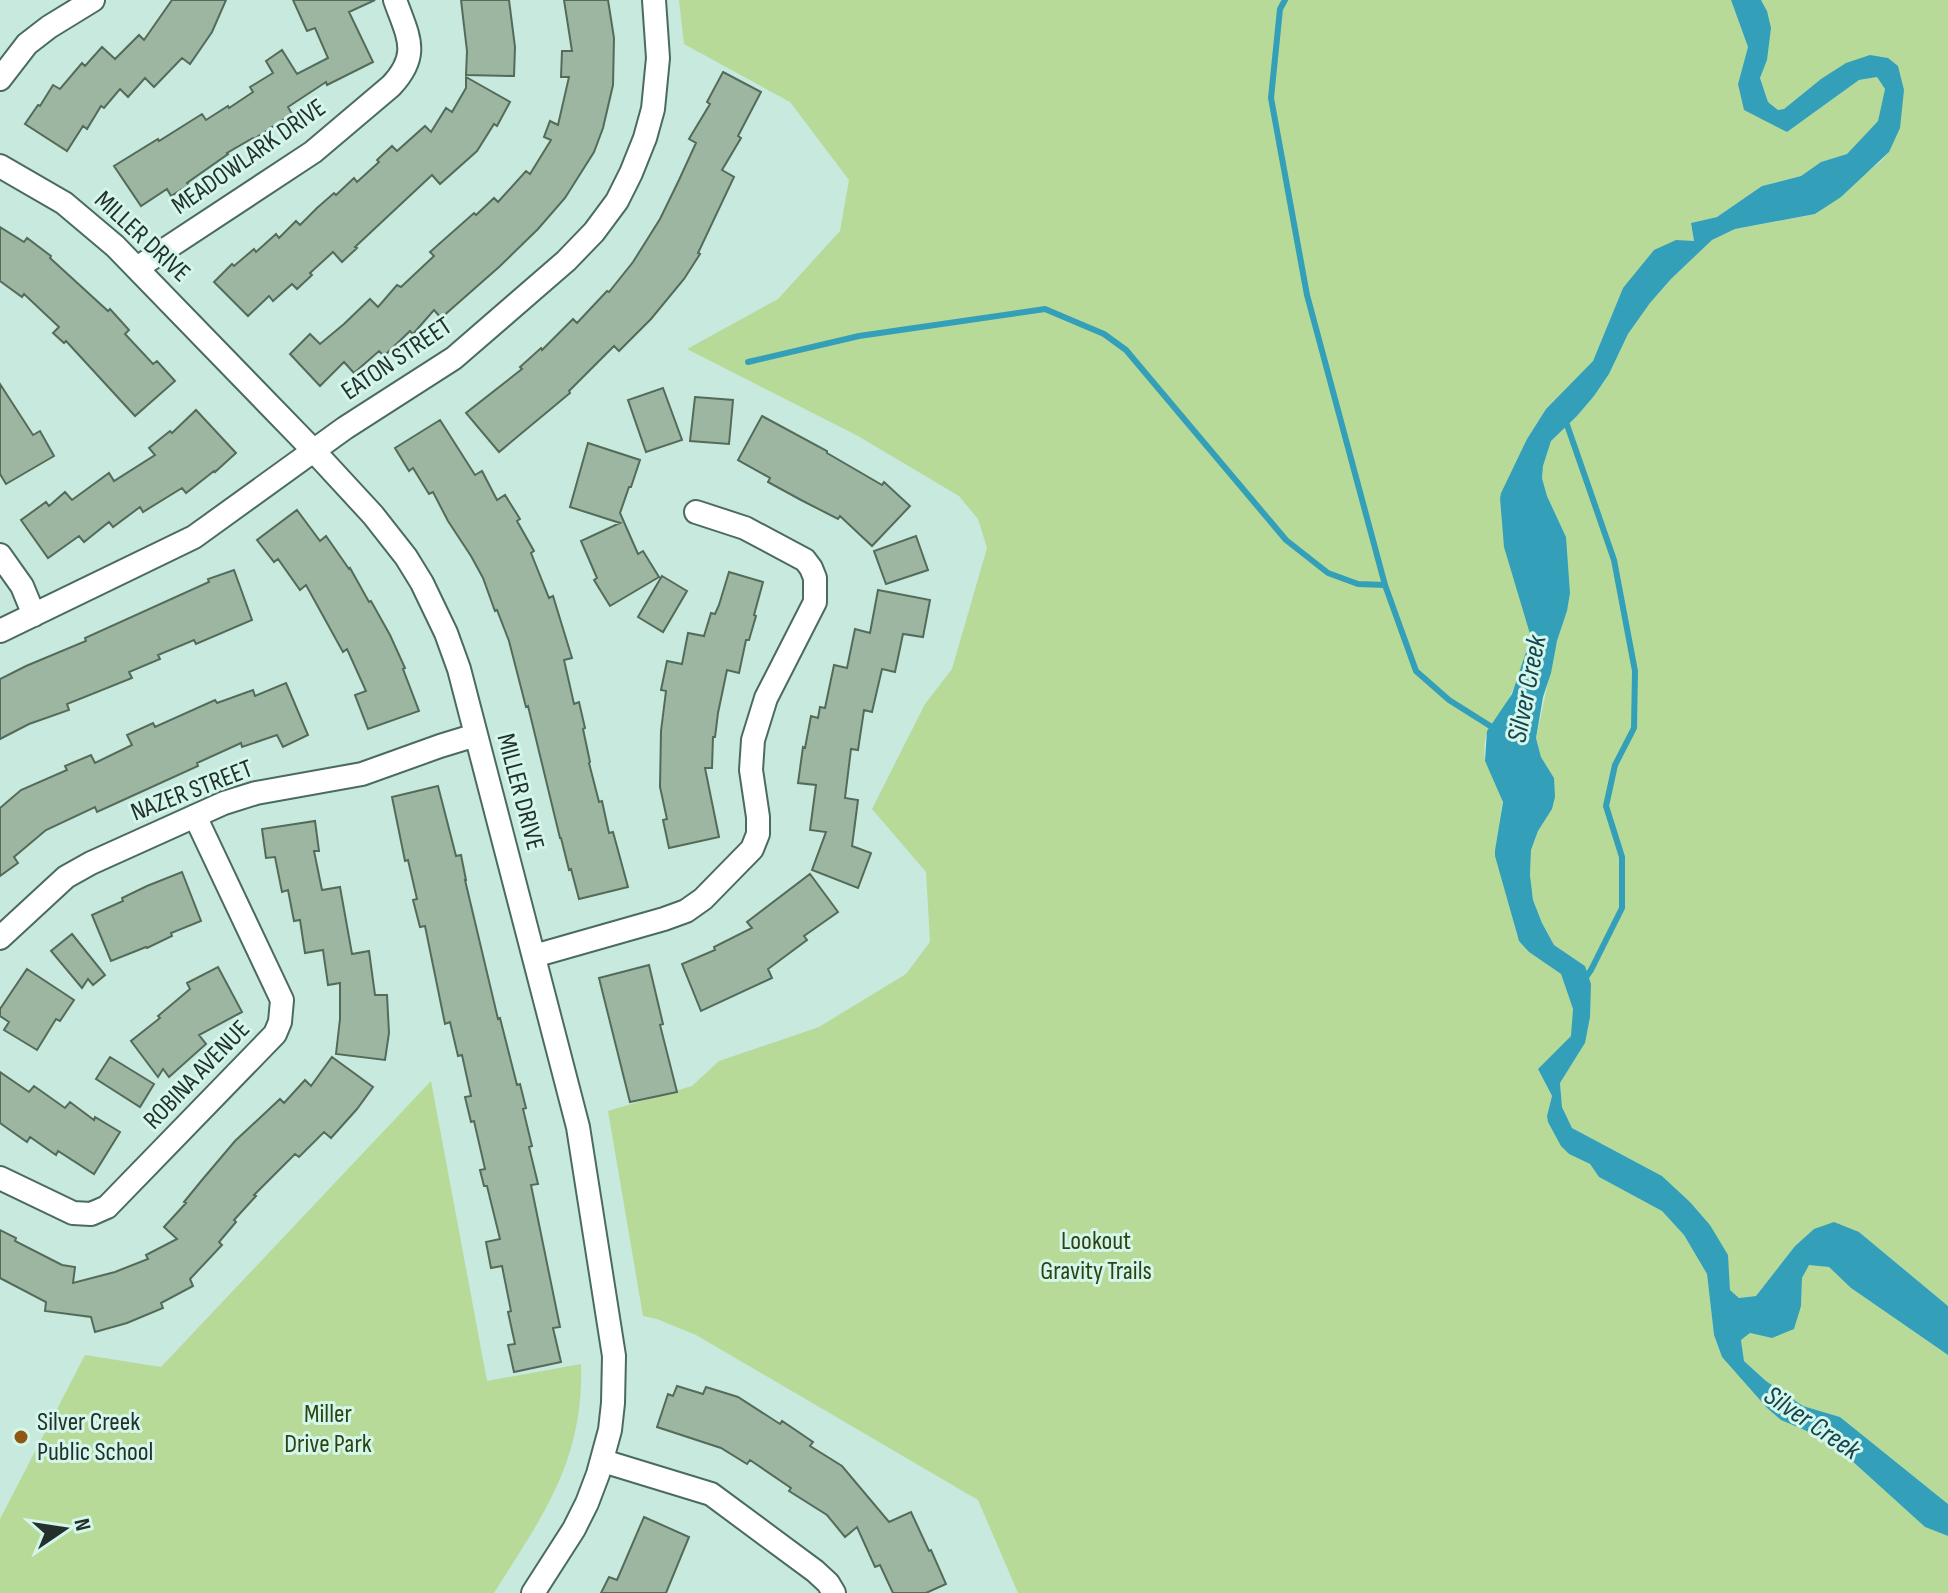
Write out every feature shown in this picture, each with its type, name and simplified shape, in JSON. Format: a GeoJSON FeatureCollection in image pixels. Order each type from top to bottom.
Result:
{"type":"FeatureCollection","features":[{"type":"Feature","properties":{"kind":"street"},"geometry":{"type":"LineString","coordinates":[[0,79],[27,44],[93,0]]}},
{"type":"Feature","properties":{"kind":"street","name":"MEADOWLARK DRIVE"},"geometry":{"type":"LineString","coordinates":[[137,268],[313,152],[401,75],[409,62],[410,48],[395,0]]}},
{"type":"Feature","properties":{"kind":"street","name":"EATON STREET"},"geometry":{"type":"LineString","coordinates":[[0,631],[194,537],[313,450],[454,358],[566,261],[594,232],[617,201],[645,138],[653,109],[658,58],[654,0]]}},
{"type":"Feature","properties":{"kind":"street","name":"MILLER DRIVE"},"geometry":{"type":"LineString","coordinates":[[0,166],[64,203],[97,230],[313,450],[390,535],[422,583],[451,645],[578,1127],[614,1356],[613,1403],[603,1461],[574,1529],[533,1593]]}},
{"type":"Feature","properties":{"kind":"street"},"geometry":{"type":"LineString","coordinates":[[534,956],[686,911],[741,862],[752,849],[758,834],[751,770],[753,740],[766,698],[815,602],[815,578],[805,560],[745,528],[696,512]]}},
{"type":"Feature","properties":{"kind":"street"},"geometry":{"type":"LineString","coordinates":[[0,555],[22,586],[34,615]]}},
{"type":"Feature","properties":{"kind":"street","name":"NAZER STREET"},"geometry":{"type":"LineString","coordinates":[[0,938],[66,877],[224,803],[256,793],[362,774],[476,735]]}},
{"type":"Feature","properties":{"kind":"street","name":"ROBINA AVENUE"},"geometry":{"type":"LineString","coordinates":[[0,1178],[73,1213],[91,1214],[107,1207],[275,1034],[280,1022],[282,1000],[195,816]]}},
{"type":"Feature","properties":{"kind":"street"},"geometry":{"type":"LineString","coordinates":[[603,1461],[711,1494],[815,1571],[834,1593]]}},
{"type":"Feature","properties":{"kind":"green space","name":"Lookout Gravity Trails"},"geometry":{"type":"Polygon","coordinates":[[[679,0],[1731,0],[1748,47],[1738,84],[1787,132],[1859,80],[1877,77],[1885,89],[1878,121],[1847,154],[1821,162],[1801,176],[1762,186],[1717,217],[1691,223],[1694,241],[1623,288],[1593,361],[1546,409],[1527,439],[1500,498],[1530,640],[1516,683],[1488,732],[1484,749],[1485,761],[1503,799],[1495,851],[1517,935],[1529,952],[1561,974],[1573,1009],[1572,1036],[1538,1069],[1552,1097],[1547,1116],[1569,1154],[1590,1164],[1599,1177],[1662,1211],[1684,1235],[1707,1274],[1714,1335],[1722,1357],[1767,1408],[1781,1420],[1830,1441],[1925,1527],[1948,1536],[1948,1593],[1018,1593],[978,1500],[696,1335],[643,1316],[608,1111],[692,1086],[719,1061],[819,1027],[906,974],[930,942],[926,872],[872,809],[925,704],[952,669],[987,548],[978,519],[959,496],[858,436],[687,349],[778,299],[840,231],[849,180],[790,102],[684,44],[679,0]]]}},
{"type":"Feature","properties":{"kind":"green space"},"geometry":{"type":"Polygon","coordinates":[[[1761,0],[1948,0],[1948,1306],[1859,1232],[1814,1229],[1795,1246],[1756,1296],[1739,1298],[1730,1290],[1727,1255],[1710,1225],[1690,1202],[1662,1176],[1572,1128],[1562,1107],[1560,1083],[1585,1043],[1585,966],[1554,945],[1533,900],[1530,875],[1531,850],[1538,831],[1552,809],[1554,778],[1541,757],[1536,738],[1557,641],[1567,611],[1566,537],[1542,478],[1551,441],[1594,396],[1609,374],[1628,334],[1650,303],[1712,240],[1735,229],[1816,214],[1889,152],[1898,66],[1821,79],[1784,109],[1778,110],[1768,102],[1760,78],[1767,60],[1767,11],[1761,0]]]}},
{"type":"Feature","properties":{"kind":"green space","name":"Miller Drive Park"},"geometry":{"type":"Polygon","coordinates":[[[431,1081],[487,1381],[581,1364],[576,1430],[568,1459],[544,1512],[494,1593],[0,1593],[0,1519],[85,1355],[161,1367],[431,1081]]]}},
{"type":"Feature","properties":{"kind":"green space"},"geometry":{"type":"Polygon","coordinates":[[[1809,1264],[1829,1267],[1851,1288],[1948,1355],[1948,1504],[1840,1417],[1803,1406],[1766,1381],[1744,1361],[1741,1340],[1750,1333],[1772,1338],[1801,1306],[1802,1278],[1809,1264]]]}},
{"type":"Feature","properties":{"kind":"water","name":"Silver Creek"},"geometry":{"type":"Polygon","coordinates":[[[1731,0],[1761,0],[1767,11],[1771,28],[1767,60],[1760,78],[1768,102],[1778,110],[1784,109],[1846,63],[1870,55],[1888,58],[1898,66],[1904,90],[1900,128],[1889,152],[1841,197],[1815,214],[1735,229],[1712,240],[1650,303],[1628,334],[1609,374],[1594,396],[1551,441],[1542,478],[1566,537],[1570,593],[1543,697],[1536,738],[1541,757],[1554,778],[1555,797],[1531,850],[1530,875],[1533,900],[1554,945],[1585,966],[1591,984],[1585,1043],[1560,1083],[1562,1107],[1572,1128],[1662,1176],[1690,1202],[1710,1225],[1728,1255],[1730,1290],[1739,1298],[1756,1296],[1795,1246],[1814,1229],[1834,1222],[1859,1232],[1948,1306],[1948,1355],[1851,1288],[1829,1267],[1809,1265],[1802,1278],[1801,1306],[1794,1329],[1772,1338],[1750,1333],[1741,1340],[1744,1361],[1766,1381],[1803,1406],[1840,1417],[1948,1504],[1948,1536],[1925,1527],[1830,1441],[1781,1420],[1767,1408],[1722,1357],[1714,1335],[1707,1274],[1684,1235],[1662,1211],[1599,1177],[1590,1164],[1569,1154],[1561,1146],[1548,1122],[1552,1096],[1538,1069],[1571,1036],[1573,1009],[1561,974],[1529,952],[1519,941],[1495,856],[1503,802],[1485,761],[1487,731],[1512,694],[1530,640],[1504,547],[1500,498],[1527,439],[1546,409],[1593,361],[1623,288],[1654,250],[1676,240],[1694,241],[1691,223],[1717,217],[1762,186],[1801,176],[1821,162],[1847,154],[1878,121],[1885,89],[1877,77],[1859,80],[1787,132],[1744,110],[1738,84],[1748,47],[1731,0]]]}},
{"type":"Feature","properties":{"kind":"building"},"geometry":{"type":"Polygon","coordinates":[[[172,0],[226,0],[212,32],[190,64],[182,58],[154,87],[145,78],[128,97],[120,89],[104,108],[101,106],[87,129],[83,126],[67,151],[25,124],[53,85],[60,89],[82,63],[85,66],[102,47],[115,59],[139,35],[144,40],[172,0]]]}},
{"type":"Feature","properties":{"kind":"building"},"geometry":{"type":"Polygon","coordinates":[[[293,0],[375,0],[349,12],[373,62],[327,85],[326,82],[288,107],[292,114],[227,153],[187,183],[189,185],[171,196],[167,189],[141,206],[114,166],[202,114],[206,120],[253,92],[250,87],[273,73],[266,61],[282,50],[297,74],[328,58],[315,28],[307,31],[293,0]]]}},
{"type":"Feature","properties":{"kind":"building"},"geometry":{"type":"Polygon","coordinates":[[[461,0],[509,0],[515,47],[514,76],[466,75],[467,51],[461,0]]]}},
{"type":"Feature","properties":{"kind":"building"},"geometry":{"type":"Polygon","coordinates":[[[564,0],[608,0],[614,38],[613,85],[603,128],[594,152],[565,198],[499,267],[441,318],[434,310],[413,334],[410,331],[384,356],[379,351],[354,373],[344,362],[320,386],[290,354],[310,334],[320,344],[370,299],[378,307],[397,285],[401,287],[434,256],[430,252],[474,213],[476,215],[494,198],[498,202],[526,171],[530,174],[551,140],[544,137],[550,121],[558,125],[569,77],[561,77],[562,51],[572,51],[564,0]]]}},
{"type":"Feature","properties":{"kind":"building"},"geometry":{"type":"Polygon","coordinates":[[[723,72],[761,92],[738,136],[741,138],[722,170],[734,177],[700,254],[651,319],[619,351],[614,346],[570,393],[499,452],[466,413],[522,369],[520,367],[573,319],[577,323],[609,292],[633,262],[660,219],[679,180],[696,143],[689,139],[710,104],[707,102],[723,72]]]}},
{"type":"Feature","properties":{"kind":"building"},"geometry":{"type":"Polygon","coordinates":[[[466,77],[510,102],[497,126],[494,124],[477,151],[440,184],[432,175],[342,262],[333,252],[297,289],[292,284],[273,301],[269,296],[248,316],[214,282],[232,264],[234,266],[254,249],[256,252],[276,234],[279,238],[296,221],[300,225],[354,178],[357,182],[392,146],[397,151],[425,126],[431,132],[446,108],[452,112],[466,88],[466,77]]]}},
{"type":"Feature","properties":{"kind":"building"},"geometry":{"type":"Polygon","coordinates":[[[0,227],[24,242],[27,238],[51,256],[108,311],[110,309],[129,330],[125,334],[153,364],[157,361],[175,381],[135,416],[66,341],[64,343],[53,333],[59,327],[24,294],[22,297],[0,281],[0,227]]]}},
{"type":"Feature","properties":{"kind":"building"},"geometry":{"type":"Polygon","coordinates":[[[0,384],[33,435],[40,431],[54,456],[6,484],[0,474],[0,384]]]}},
{"type":"Feature","properties":{"kind":"building"},"geometry":{"type":"Polygon","coordinates":[[[663,388],[682,440],[646,452],[628,400],[663,388]]]}},
{"type":"Feature","properties":{"kind":"building"},"geometry":{"type":"Polygon","coordinates":[[[695,397],[733,400],[729,444],[690,441],[695,397]]]}},
{"type":"Feature","properties":{"kind":"building"},"geometry":{"type":"Polygon","coordinates":[[[196,410],[236,453],[186,493],[182,488],[143,512],[140,507],[113,527],[109,522],[84,542],[79,536],[48,558],[21,520],[46,502],[49,506],[65,492],[72,500],[109,473],[114,481],[155,455],[149,448],[170,431],[172,433],[196,410]]]}},
{"type":"Feature","properties":{"kind":"building"},"geometry":{"type":"Polygon","coordinates":[[[762,416],[882,485],[884,482],[910,506],[872,546],[840,516],[838,519],[768,482],[770,478],[738,460],[762,416]]]}},
{"type":"Feature","properties":{"kind":"building"},"geometry":{"type":"Polygon","coordinates":[[[440,420],[475,475],[482,471],[497,500],[505,495],[534,551],[531,553],[549,598],[553,596],[572,658],[564,660],[574,704],[579,702],[599,802],[602,801],[609,833],[613,832],[628,887],[579,899],[560,838],[528,706],[497,610],[483,578],[433,492],[429,494],[413,468],[409,471],[395,448],[440,420]]]}},
{"type":"Feature","properties":{"kind":"building"},"geometry":{"type":"Polygon","coordinates":[[[588,443],[640,460],[620,513],[638,554],[643,551],[659,577],[610,606],[594,580],[597,578],[581,541],[620,523],[570,507],[588,443]]]}},
{"type":"Feature","properties":{"kind":"building"},"geometry":{"type":"Polygon","coordinates":[[[297,510],[320,541],[326,536],[371,601],[405,668],[419,711],[368,729],[355,695],[366,691],[347,649],[343,652],[306,585],[300,590],[278,559],[274,562],[257,540],[297,510]]]}},
{"type":"Feature","properties":{"kind":"building"},"geometry":{"type":"Polygon","coordinates":[[[916,536],[928,570],[886,584],[874,551],[916,536]]]}},
{"type":"Feature","properties":{"kind":"building"},"geometry":{"type":"Polygon","coordinates":[[[234,570],[252,620],[196,644],[194,640],[158,655],[160,659],[129,672],[132,678],[67,704],[69,710],[29,724],[0,739],[0,679],[209,582],[208,579],[234,570]]]}},
{"type":"Feature","properties":{"kind":"building"},"geometry":{"type":"Polygon","coordinates":[[[729,572],[763,582],[739,673],[727,670],[713,737],[712,768],[705,768],[719,837],[669,848],[660,787],[661,731],[666,691],[661,690],[667,661],[682,664],[688,633],[704,636],[711,613],[715,614],[719,605],[729,572]]]}},
{"type":"Feature","properties":{"kind":"building"},"geometry":{"type":"Polygon","coordinates":[[[662,576],[687,591],[663,632],[638,617],[662,576]]]}},
{"type":"Feature","properties":{"kind":"building"},"geometry":{"type":"Polygon","coordinates":[[[878,590],[930,600],[923,637],[903,634],[895,672],[882,669],[872,712],[864,710],[858,750],[851,749],[845,798],[858,800],[852,846],[871,853],[858,888],[812,870],[826,832],[810,830],[816,785],[798,783],[811,716],[818,718],[820,707],[825,708],[834,665],[847,668],[855,629],[870,633],[878,590]]]}},
{"type":"Feature","properties":{"kind":"building"},"geometry":{"type":"Polygon","coordinates":[[[286,683],[308,735],[283,747],[277,735],[242,747],[241,743],[97,812],[95,807],[46,830],[14,857],[18,863],[0,876],[0,808],[21,790],[67,770],[65,766],[91,755],[95,763],[132,745],[127,735],[153,723],[155,727],[215,700],[217,703],[253,690],[255,696],[286,683]]]}},
{"type":"Feature","properties":{"kind":"building"},"geometry":{"type":"Polygon","coordinates":[[[438,786],[456,856],[461,855],[498,1019],[526,1108],[523,1109],[532,1146],[529,1147],[538,1184],[531,1185],[560,1327],[553,1328],[561,1362],[514,1372],[508,1345],[515,1344],[502,1266],[491,1268],[486,1242],[500,1239],[480,1170],[485,1169],[474,1121],[471,1122],[465,1097],[471,1096],[462,1055],[458,1056],[450,1022],[445,1024],[425,926],[420,927],[413,900],[417,899],[408,860],[405,861],[392,797],[438,786]]]}},
{"type":"Feature","properties":{"kind":"building"},"geometry":{"type":"Polygon","coordinates":[[[315,821],[319,851],[314,851],[322,890],[340,887],[352,954],[369,951],[375,995],[387,995],[389,1033],[385,1060],[336,1054],[340,983],[328,985],[323,950],[305,953],[300,920],[294,921],[288,890],[282,892],[275,857],[266,858],[262,829],[315,821]]]}},
{"type":"Feature","properties":{"kind":"building"},"geometry":{"type":"Polygon","coordinates":[[[182,872],[201,921],[171,933],[172,936],[147,948],[111,961],[92,915],[147,886],[182,872]]]}},
{"type":"Feature","properties":{"kind":"building"},"geometry":{"type":"Polygon","coordinates":[[[810,874],[838,912],[804,936],[807,940],[768,969],[772,978],[701,1011],[682,964],[715,950],[714,947],[752,928],[747,922],[810,874]]]}},
{"type":"Feature","properties":{"kind":"building"},"geometry":{"type":"Polygon","coordinates":[[[72,934],[105,975],[93,985],[88,979],[82,988],[51,951],[72,934]]]}},
{"type":"Feature","properties":{"kind":"building"},"geometry":{"type":"Polygon","coordinates":[[[649,965],[677,1092],[630,1102],[599,978],[649,965]]]}},
{"type":"Feature","properties":{"kind":"building"},"geometry":{"type":"Polygon","coordinates":[[[218,967],[242,1012],[199,1035],[206,1044],[169,1077],[163,1069],[158,1077],[131,1041],[190,989],[187,983],[218,967]]]}},
{"type":"Feature","properties":{"kind":"building"},"geometry":{"type":"Polygon","coordinates":[[[27,969],[74,1000],[60,1021],[56,1019],[37,1050],[4,1030],[9,1022],[0,1016],[0,1009],[27,969]]]}},
{"type":"Feature","properties":{"kind":"building"},"geometry":{"type":"Polygon","coordinates":[[[110,1057],[154,1084],[140,1107],[96,1079],[110,1057]]]}},
{"type":"Feature","properties":{"kind":"building"},"geometry":{"type":"Polygon","coordinates":[[[332,1057],[373,1087],[331,1138],[324,1132],[299,1157],[295,1154],[254,1195],[219,1242],[222,1245],[190,1279],[193,1286],[161,1303],[163,1308],[95,1332],[91,1317],[45,1311],[46,1302],[0,1278],[0,1230],[62,1265],[75,1267],[73,1283],[148,1259],[146,1255],[177,1239],[164,1227],[235,1141],[280,1099],[284,1103],[305,1080],[311,1086],[332,1057]]]}},
{"type":"Feature","properties":{"kind":"building"},"geometry":{"type":"Polygon","coordinates":[[[0,1072],[29,1092],[34,1086],[65,1108],[70,1102],[94,1120],[95,1117],[120,1132],[94,1174],[58,1151],[56,1155],[30,1137],[27,1142],[0,1123],[0,1072]]]}},
{"type":"Feature","properties":{"kind":"building"},"geometry":{"type":"Polygon","coordinates":[[[677,1386],[703,1394],[706,1387],[738,1397],[780,1424],[782,1421],[813,1442],[810,1446],[842,1466],[889,1522],[911,1512],[946,1584],[926,1593],[893,1593],[880,1565],[875,1567],[857,1527],[845,1537],[827,1515],[789,1491],[791,1488],[750,1460],[747,1464],[721,1448],[657,1427],[668,1394],[673,1396],[677,1386]]]}},
{"type":"Feature","properties":{"kind":"building"},"geometry":{"type":"Polygon","coordinates":[[[644,1517],[689,1537],[666,1593],[601,1593],[609,1577],[617,1580],[644,1517]]]}},
{"type":"Feature","properties":{"kind":"waterway","name":"Silver Creek"},"geometry":{"type":"LineString","coordinates":[[1285,0],[1280,9],[1271,98],[1307,295],[1385,585],[1416,671],[1449,700],[1495,729]]}},
{"type":"Feature","properties":{"kind":"waterway"},"geometry":{"type":"LineString","coordinates":[[748,362],[859,336],[1045,309],[1104,334],[1126,350],[1286,540],[1328,573],[1358,584],[1385,585]]}},
{"type":"Feature","properties":{"kind":"waterway"},"geometry":{"type":"LineString","coordinates":[[1565,419],[1614,560],[1635,671],[1634,728],[1615,765],[1606,806],[1622,857],[1622,908],[1584,980]]}},
{"type":"Feature","properties":{"kind":"place","name":"Silver Creek Public School"},"geometry":{"type":"Point","coordinates":[21,1437]}}]}
